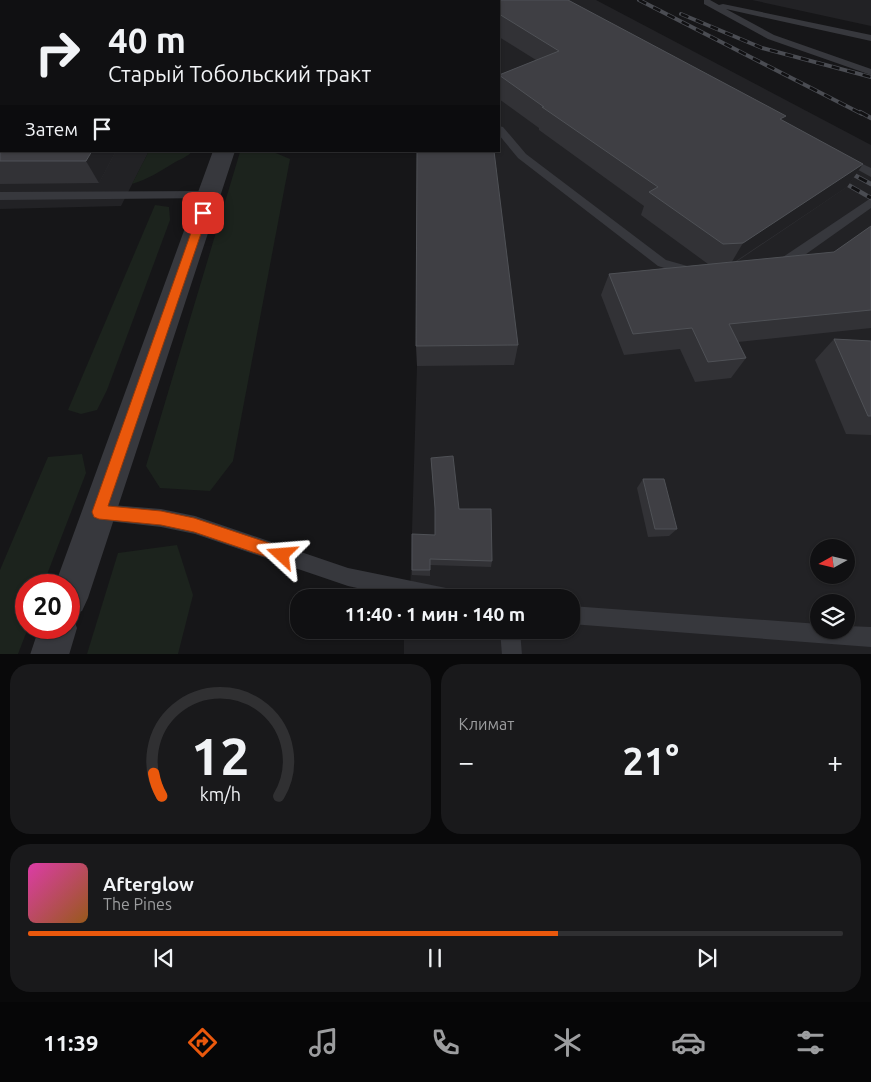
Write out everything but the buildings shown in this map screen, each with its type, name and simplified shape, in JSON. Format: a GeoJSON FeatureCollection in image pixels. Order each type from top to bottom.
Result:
{"type":"FeatureCollection","features":[{"type":"Feature","properties":{"kind":"street"},"geometry":{"type":"LineString","coordinates":[[77,574],[224,152]]}},
{"type":"Feature","properties":{"kind":"street"},"geometry":{"type":"LineString","coordinates":[[49,654],[54,639]]}},
{"type":"Feature","properties":{"kind":"lane"},"geometry":{"type":"LineString","coordinates":[[703,1],[871,38]]}},
{"type":"Feature","properties":{"kind":"lane"},"geometry":{"type":"LineString","coordinates":[[703,1],[771,37],[871,72]]}},
{"type":"Feature","properties":{"kind":"lane"},"geometry":{"type":"LineString","coordinates":[[500,130],[522,156],[662,263],[702,274]]}},
{"type":"Feature","properties":{"kind":"lane"},"geometry":{"type":"LineString","coordinates":[[837,154],[871,173]]}},
{"type":"Feature","properties":{"kind":"lane"},"geometry":{"type":"LineString","coordinates":[[0,196],[209,195]]}},
{"type":"Feature","properties":{"kind":"lane"},"geometry":{"type":"LineString","coordinates":[[772,267],[788,261],[871,202]]}},
{"type":"Feature","properties":{"kind":"lane"},"geometry":{"type":"LineString","coordinates":[[99,512],[153,517],[194,525],[348,578],[405,589]]}},
{"type":"Feature","properties":{"kind":"lane"},"geometry":{"type":"LineString","coordinates":[[580,616],[871,637]]}},
{"type":"Feature","properties":{"kind":"lane"},"geometry":{"type":"LineString","coordinates":[[511,639],[512,654]]}},
{"type":"Feature","properties":{"kind":"shaded area"},"geometry":{"type":"Polygon","coordinates":[[[500,0],[596,0],[871,145],[871,654],[404,654],[404,639],[580,639],[580,589],[410,589],[417,366],[418,152],[500,152],[500,0]]]}},
{"type":"Feature","properties":{"kind":"shaded area"},"geometry":{"type":"Polygon","coordinates":[[[752,0],[871,0],[871,26],[752,0]]]}},
{"type":"Feature","properties":{"kind":"shaded area"},"geometry":{"type":"Polygon","coordinates":[[[0,152],[148,152],[121,206],[0,209],[0,152]]]}},
{"type":"Feature","properties":{"kind":"shaded area"},"geometry":{"type":"Polygon","coordinates":[[[148,152],[192,152],[153,175],[132,184],[148,152]]]}},
{"type":"Feature","properties":{"kind":"shaded area"},"geometry":{"type":"Polygon","coordinates":[[[240,152],[273,152],[290,159],[233,461],[210,491],[160,488],[146,466],[240,152]]]}},
{"type":"Feature","properties":{"kind":"shaded area"},"geometry":{"type":"Polygon","coordinates":[[[155,205],[169,207],[170,220],[107,390],[97,410],[81,414],[68,410],[155,205]]]}},
{"type":"Feature","properties":{"kind":"shaded area"},"geometry":{"type":"Polygon","coordinates":[[[82,454],[86,473],[47,574],[15,574],[15,639],[24,639],[18,654],[0,654],[0,570],[48,457],[82,454]]]}},
{"type":"Feature","properties":{"kind":"shaded area"},"geometry":{"type":"Polygon","coordinates":[[[177,545],[193,595],[178,654],[87,654],[118,553],[177,545]]]}},
{"type":"Feature","properties":{"kind":"railway"},"geometry":{"type":"LineString","coordinates":[[639,0],[862,114]]}},
{"type":"Feature","properties":{"kind":"railway"},"geometry":{"type":"LineString","coordinates":[[681,14],[762,48],[871,77]]}},
{"type":"Feature","properties":{"kind":"railway"},"geometry":{"type":"LineString","coordinates":[[860,112],[871,118]]}},
{"type":"Feature","properties":{"kind":"railway"},"geometry":{"type":"LineString","coordinates":[[843,169],[871,184]]}},
{"type":"Feature","properties":{"kind":"railway"},"geometry":{"type":"LineString","coordinates":[[836,178],[871,198]]}},
{"type":"Feature","properties":{"kind":"route"},"geometry":{"type":"LineString","coordinates":[[203,213],[99,512],[161,518],[194,525],[282,555]]}}]}
